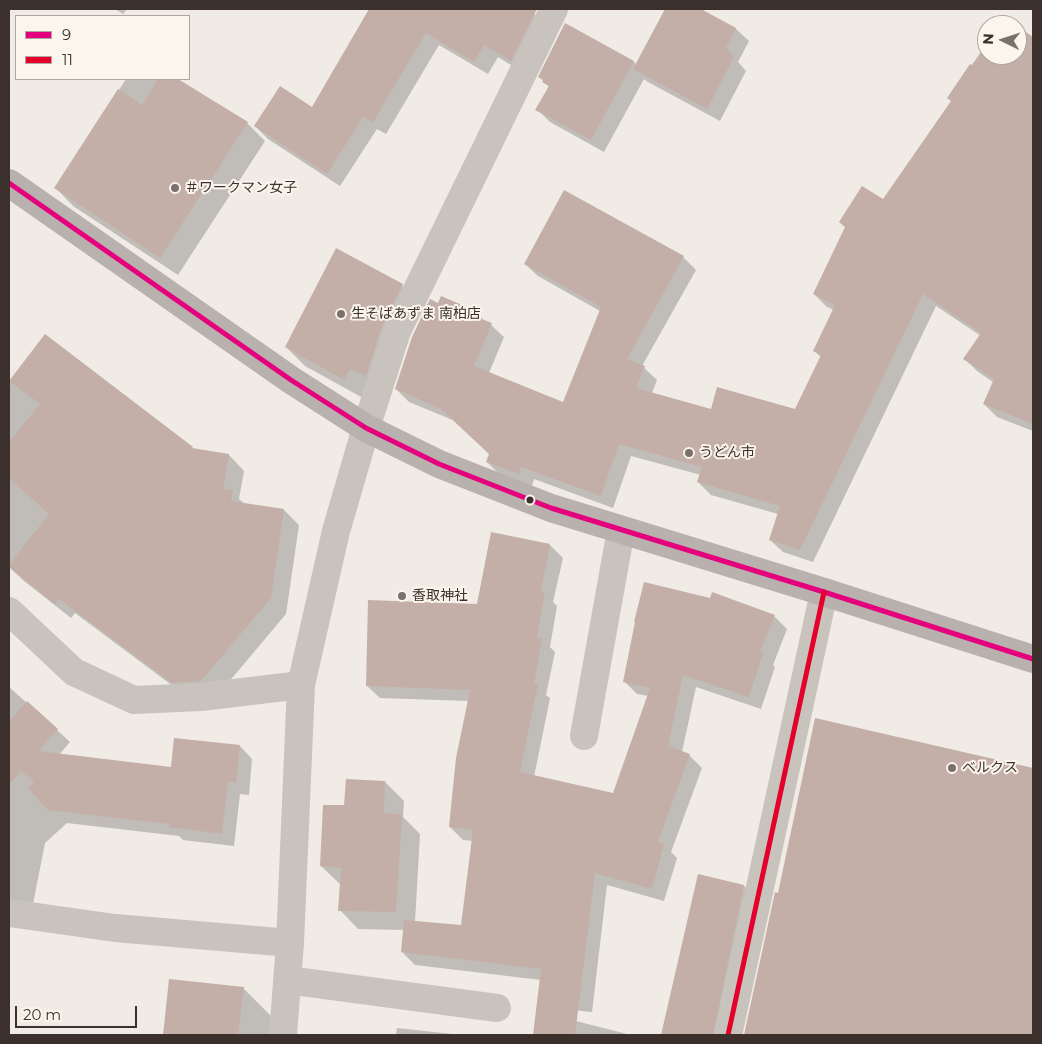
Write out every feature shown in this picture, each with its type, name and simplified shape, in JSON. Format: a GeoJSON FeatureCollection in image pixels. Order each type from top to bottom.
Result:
{"type":"FeatureCollection","features":[{"type":"Feature","properties":{"kind":"main road"},"geometry":{"type":"LineString","coordinates":[[9,184],[291,380],[366,428],[439,464],[551,508],[1033,659]]}},
{"type":"Feature","properties":{"kind":"street"},"geometry":{"type":"LineString","coordinates":[[283,1035],[290,943],[301,685],[336,531],[397,331],[554,9]]}},
{"type":"Feature","properties":{"kind":"street"},"geometry":{"type":"LineString","coordinates":[[584,736],[620,530]]}},
{"type":"Feature","properties":{"kind":"street"},"geometry":{"type":"LineString","coordinates":[[728,1035],[824,592]]}},
{"type":"Feature","properties":{"kind":"street"},"geometry":{"type":"LineString","coordinates":[[9,611],[74,672],[134,700],[201,697],[301,685]]}},
{"type":"Feature","properties":{"kind":"street"},"geometry":{"type":"LineString","coordinates":[[9,913],[116,928],[290,943]]}},
{"type":"Feature","properties":{"kind":"street"},"geometry":{"type":"LineString","coordinates":[[287,980],[497,1008]]}},
{"type":"Feature","properties":{"kind":"building"},"geometry":{"type":"Polygon","coordinates":[[[369,9],[537,9],[511,61],[484,45],[474,62],[426,33],[373,122],[363,117],[327,174],[254,126],[280,86],[312,107],[369,9]]]}},
{"type":"Feature","properties":{"kind":"building"},"geometry":{"type":"Polygon","coordinates":[[[665,9],[701,9],[736,28],[726,48],[734,57],[707,109],[633,69],[665,9]]]}},
{"type":"Feature","properties":{"kind":"building"},"geometry":{"type":"Polygon","coordinates":[[[565,23],[634,61],[591,140],[535,110],[549,86],[538,77],[565,23]]]}},
{"type":"Feature","properties":{"kind":"building"},"geometry":{"type":"Polygon","coordinates":[[[1027,33],[1033,37],[1033,424],[983,404],[994,379],[963,359],[981,333],[923,294],[800,550],[769,540],[780,506],[697,482],[702,467],[619,444],[601,496],[521,467],[519,474],[486,462],[489,454],[441,409],[395,389],[412,337],[430,299],[438,303],[441,296],[476,311],[473,316],[492,323],[474,366],[563,402],[601,307],[524,264],[564,190],[684,256],[627,359],[645,366],[636,388],[711,409],[717,387],[795,409],[821,355],[813,351],[835,305],[813,294],[845,227],[839,222],[862,186],[883,199],[951,101],[947,98],[970,64],[972,65],[977,58],[977,65],[1027,65],[1027,33]]]}},
{"type":"Feature","properties":{"kind":"building"},"geometry":{"type":"Polygon","coordinates":[[[157,80],[180,80],[248,122],[160,258],[54,188],[118,89],[142,105],[157,80]]]}},
{"type":"Feature","properties":{"kind":"building","name":"生そばあずま 南柏店"},"geometry":{"type":"Polygon","coordinates":[[[336,248],[403,284],[382,326],[366,376],[350,369],[344,380],[285,347],[336,248]]]}},
{"type":"Feature","properties":{"kind":"building"},"geometry":{"type":"Polygon","coordinates":[[[45,334],[192,448],[229,454],[223,489],[233,490],[231,501],[284,509],[271,598],[201,681],[172,683],[59,599],[55,604],[9,567],[49,514],[9,478],[9,442],[40,404],[9,381],[45,334]]]}},
{"type":"Feature","properties":{"kind":"building"},"geometry":{"type":"Polygon","coordinates":[[[491,532],[550,544],[541,591],[545,592],[537,637],[542,638],[534,684],[538,684],[520,772],[613,793],[650,688],[623,682],[634,622],[644,582],[710,598],[712,592],[775,615],[760,652],[763,653],[749,697],[683,675],[668,746],[690,754],[658,842],[664,844],[652,889],[595,873],[575,1035],[533,1035],[541,969],[401,952],[404,920],[461,925],[473,830],[449,827],[456,758],[470,690],[366,686],[368,600],[477,604],[491,532]]]}},
{"type":"Feature","properties":{"kind":"building"},"geometry":{"type":"Polygon","coordinates":[[[27,701],[58,729],[38,751],[171,767],[174,738],[240,745],[236,783],[228,782],[222,834],[169,827],[169,824],[48,810],[28,788],[34,782],[21,771],[9,785],[9,722],[27,701]]]}},
{"type":"Feature","properties":{"kind":"building"},"geometry":{"type":"Polygon","coordinates":[[[815,718],[1033,768],[1033,1035],[744,1035],[775,892],[778,893],[815,718]]]}},
{"type":"Feature","properties":{"kind":"building"},"geometry":{"type":"Polygon","coordinates":[[[346,779],[385,781],[384,813],[402,815],[396,912],[338,911],[341,868],[320,866],[323,805],[344,805],[346,779]]]}},
{"type":"Feature","properties":{"kind":"building"},"geometry":{"type":"Polygon","coordinates":[[[698,874],[744,885],[713,1035],[661,1035],[698,874]]]}},
{"type":"Feature","properties":{"kind":"building"},"geometry":{"type":"Polygon","coordinates":[[[169,979],[244,987],[238,1035],[163,1035],[169,979]]]}},
{"type":"Feature","properties":{"kind":"transit line","name":"9"},"geometry":{"type":"LineString","coordinates":[[9,183],[291,380],[366,428],[439,464],[551,508],[1033,659]]}},
{"type":"Feature","properties":{"kind":"transit line","name":"11"},"geometry":{"type":"LineString","coordinates":[[728,1035],[824,592]]}},
{"type":"Feature","properties":{"kind":"place","name":"＃ワークマン女子"},"geometry":{"type":"Point","coordinates":[175,188]}},
{"type":"Feature","properties":{"kind":"place","name":"生そばあずま 南柏店"},"geometry":{"type":"Point","coordinates":[341,314]}},
{"type":"Feature","properties":{"kind":"place","name":"うどん市"},"geometry":{"type":"Point","coordinates":[689,453]}},
{"type":"Feature","properties":{"kind":"place","name":"香取神社"},"geometry":{"type":"Point","coordinates":[402,596]}},
{"type":"Feature","properties":{"kind":"place","name":"ベルクス"},"geometry":{"type":"Point","coordinates":[952,768]}}]}
